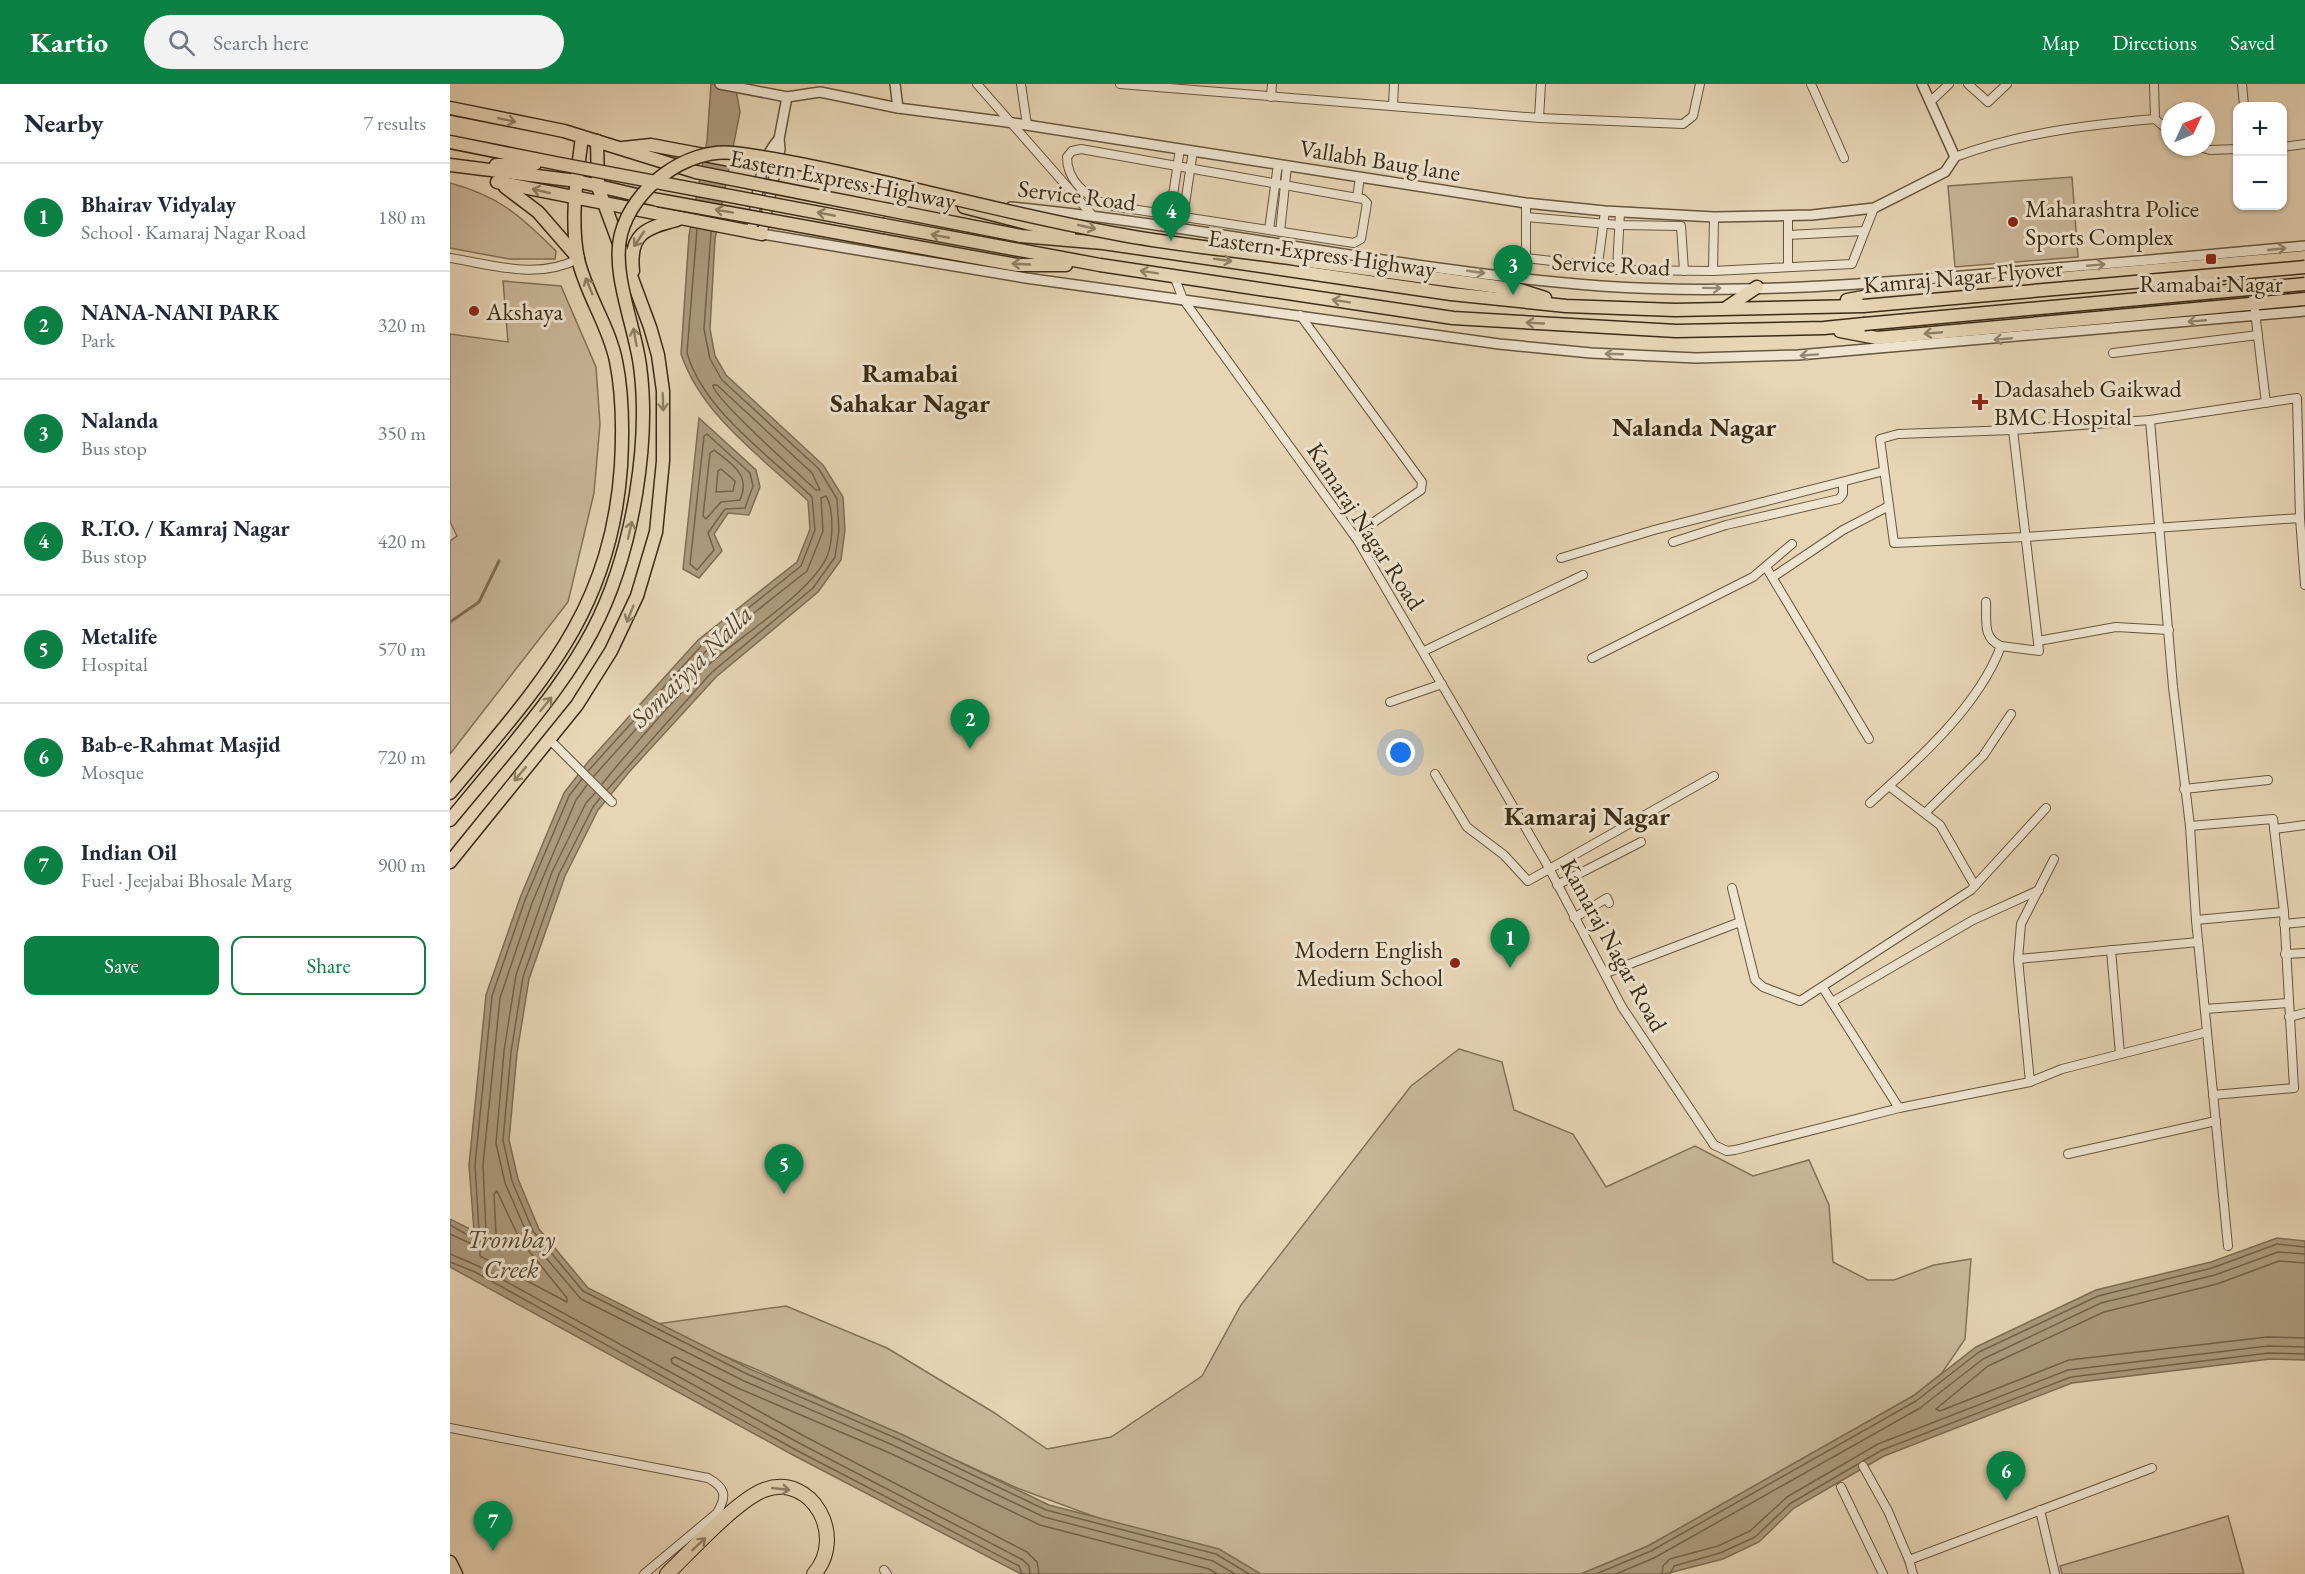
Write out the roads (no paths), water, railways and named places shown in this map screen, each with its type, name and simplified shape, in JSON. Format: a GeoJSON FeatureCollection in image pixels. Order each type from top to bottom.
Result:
{"type":"FeatureCollection","features":[{"type":"Feature","properties":{"kind":"highway"},"geometry":{"type":"LineString","coordinates":[[450,108],[597,141],[598,187],[653,336],[663,391],[663,461],[656,532],[626,624],[596,677],[450,862]]}},
{"type":"Feature","properties":{"kind":"highway"},"geometry":{"type":"LineString","coordinates":[[578,259],[575,199],[582,137]]}},
{"type":"Feature","properties":{"kind":"highway","name":"Eastern Express Highway"},"geometry":{"type":"LineString","coordinates":[[597,141],[696,172],[1021,236],[1102,243],[1451,294],[1566,306],[1675,310],[1804,307]]}},
{"type":"Feature","properties":{"kind":"highway"},"geometry":{"type":"LineString","coordinates":[[450,142],[1100,265]]}},
{"type":"Feature","properties":{"kind":"highway"},"geometry":{"type":"LineString","coordinates":[[623,148],[651,145],[940,200],[1102,243]]}},
{"type":"Feature","properties":{"kind":"highway"},"geometry":{"type":"LineString","coordinates":[[450,820],[557,690],[603,614],[623,558],[642,462],[644,430],[640,365],[619,266],[621,233],[636,202],[665,173],[686,160],[729,153],[824,169],[1123,235],[1520,290],[1566,306]]}},
{"type":"Feature","properties":{"kind":"highway"},"geometry":{"type":"LineString","coordinates":[[450,157],[491,165],[560,164]]}},
{"type":"Feature","properties":{"kind":"highway"},"geometry":{"type":"LineString","coordinates":[[450,165],[577,181],[658,200],[1017,265],[1100,265]]}},
{"type":"Feature","properties":{"kind":"highway"},"geometry":{"type":"LineString","coordinates":[[450,793],[543,680],[588,606],[598,581],[615,522],[621,457],[621,393],[610,339],[578,259],[538,212],[476,169]]}},
{"type":"Feature","properties":{"kind":"highway"},"geometry":{"type":"LineString","coordinates":[[497,182],[756,233]]}},
{"type":"Feature","properties":{"kind":"highway"},"geometry":{"type":"LineString","coordinates":[[903,193],[952,222]]}},
{"type":"Feature","properties":{"kind":"highway"},"geometry":{"type":"LineString","coordinates":[[634,285],[632,258],[639,237],[656,226],[681,219]]}},
{"type":"Feature","properties":{"kind":"highway"},"geometry":{"type":"LineString","coordinates":[[1804,307],[1874,295],[2249,257],[2305,257]]}},
{"type":"Feature","properties":{"kind":"highway","name":"Eastern Express Highway"},"geometry":{"type":"LineString","coordinates":[[1100,265],[1453,318],[1676,331],[1824,328]]}},
{"type":"Feature","properties":{"kind":"highway","name":"Kamraj Nagar Flyover"},"geometry":{"type":"LineString","coordinates":[[1804,307],[1863,306],[2305,267]]}},
{"type":"Feature","properties":{"kind":"highway","name":"Kamraj Nagar Flyover"},"geometry":{"type":"LineString","coordinates":[[1824,328],[2305,284]]}},
{"type":"Feature","properties":{"kind":"highway"},"geometry":{"type":"LineString","coordinates":[[1725,309],[1757,287]]}},
{"type":"Feature","properties":{"kind":"highway"},"geometry":{"type":"LineString","coordinates":[[1824,328],[1877,338],[2255,310],[2305,299]]}},
{"type":"Feature","properties":{"kind":"highway"},"geometry":{"type":"LineString","coordinates":[[667,1574],[749,1498],[772,1488],[787,1489],[808,1499],[823,1516],[828,1533],[825,1559],[814,1574]]}},
{"type":"Feature","properties":{"kind":"highway"},"geometry":{"type":"LineString","coordinates":[[450,1562],[456,1574]]}},
{"type":"Feature","properties":{"kind":"street","name":"Vallabh Baug lane"},"geometry":{"type":"LineString","coordinates":[[720,84],[787,97],[818,88],[898,108],[1027,125],[1526,203],[1620,212],[1714,217],[1788,215],[1874,208],[1944,172],[1955,157]]}},
{"type":"Feature","properties":{"kind":"street"},"geometry":{"type":"LineString","coordinates":[[895,84],[898,108]]}},
{"type":"Feature","properties":{"kind":"street"},"geometry":{"type":"LineString","coordinates":[[976,84],[1007,122],[1092,215]]}},
{"type":"Feature","properties":{"kind":"street"},"geometry":{"type":"LineString","coordinates":[[1021,84],[1027,125]]}},
{"type":"Feature","properties":{"kind":"street"},"geometry":{"type":"LineString","coordinates":[[1120,84],[1539,118],[1683,124],[1693,116],[1700,84]]}},
{"type":"Feature","properties":{"kind":"street"},"geometry":{"type":"LineString","coordinates":[[1271,97],[1272,84]]}},
{"type":"Feature","properties":{"kind":"street"},"geometry":{"type":"LineString","coordinates":[[1393,106],[1394,84]]}},
{"type":"Feature","properties":{"kind":"street"},"geometry":{"type":"LineString","coordinates":[[1539,118],[1541,84]]}},
{"type":"Feature","properties":{"kind":"street"},"geometry":{"type":"LineString","coordinates":[[1811,84],[1844,158]]}},
{"type":"Feature","properties":{"kind":"street"},"geometry":{"type":"LineString","coordinates":[[1922,84],[1955,157],[2012,138],[2082,125],[2155,119],[2161,124]]}},
{"type":"Feature","properties":{"kind":"street"},"geometry":{"type":"LineString","coordinates":[[1930,102],[1949,84]]}},
{"type":"Feature","properties":{"kind":"street"},"geometry":{"type":"LineString","coordinates":[[1968,84],[1988,102],[2007,84]]}},
{"type":"Feature","properties":{"kind":"street"},"geometry":{"type":"LineString","coordinates":[[2154,84],[2155,119]]}},
{"type":"Feature","properties":{"kind":"street"},"geometry":{"type":"LineString","coordinates":[[2242,84],[2244,102]]}},
{"type":"Feature","properties":{"kind":"street"},"geometry":{"type":"LineString","coordinates":[[787,97],[778,139],[780,149],[770,167],[756,233],[1026,278],[1499,344],[1591,353],[1696,358],[1894,349],[2255,310],[2305,311]]}},
{"type":"Feature","properties":{"kind":"street"},"geometry":{"type":"LineString","coordinates":[[1099,152],[1102,137]]}},
{"type":"Feature","properties":{"kind":"street"},"geometry":{"type":"LineString","coordinates":[[2287,146],[2305,144]]}},
{"type":"Feature","properties":{"kind":"street"},"geometry":{"type":"LineString","coordinates":[[1081,149],[1099,152],[1357,198],[1367,203],[1361,239],[1357,243],[1106,205],[1080,189],[1071,177],[1067,157],[1072,151],[1081,149]]}},
{"type":"Feature","properties":{"kind":"street"},"geometry":{"type":"LineString","coordinates":[[1170,215],[1180,149]]}},
{"type":"Feature","properties":{"kind":"street"},"geometry":{"type":"LineString","coordinates":[[2215,150],[2233,149]]}},
{"type":"Feature","properties":{"kind":"street"},"geometry":{"type":"LineString","coordinates":[[1183,217],[1193,151]]}},
{"type":"Feature","properties":{"kind":"street"},"geometry":{"type":"LineString","coordinates":[[1269,230],[1275,184],[1283,165]]}},
{"type":"Feature","properties":{"kind":"street"},"geometry":{"type":"LineString","coordinates":[[1280,232],[1286,186],[1283,165]]}},
{"type":"Feature","properties":{"kind":"street"},"geometry":{"type":"LineString","coordinates":[[1357,198],[1360,177]]}},
{"type":"Feature","properties":{"kind":"street","name":"Service Road"},"geometry":{"type":"LineString","coordinates":[[940,200],[1092,215],[1499,276],[1603,286],[1757,287],[1872,284],[2249,257],[2305,246]]}},
{"type":"Feature","properties":{"kind":"street"},"geometry":{"type":"LineString","coordinates":[[1526,203],[1526,258],[1595,266],[1598,264],[1605,211]]}},
{"type":"Feature","properties":{"kind":"street"},"geometry":{"type":"LineString","coordinates":[[1620,212],[1617,270],[1713,271],[1852,264],[1874,208]]}},
{"type":"Feature","properties":{"kind":"street"},"geometry":{"type":"LineString","coordinates":[[1788,215],[1788,267]]}},
{"type":"Feature","properties":{"kind":"street"},"geometry":{"type":"LineString","coordinates":[[1526,217],[1619,225],[1681,226],[1684,271]]}},
{"type":"Feature","properties":{"kind":"street"},"geometry":{"type":"LineString","coordinates":[[1713,271],[1714,217]]}},
{"type":"Feature","properties":{"kind":"street"},"geometry":{"type":"LineString","coordinates":[[1788,235],[1864,231]]}},
{"type":"Feature","properties":{"kind":"street"},"geometry":{"type":"LineString","coordinates":[[2249,257],[2266,403]]}},
{"type":"Feature","properties":{"kind":"street"},"geometry":{"type":"LineString","coordinates":[[450,258],[530,271],[561,268],[578,259]]}},
{"type":"Feature","properties":{"kind":"street","name":"Kamaraj Nagar Road"},"geometry":{"type":"LineString","coordinates":[[1174,276],[1183,299],[1358,541],[1549,868],[1622,1007],[1714,1145],[1721,1149],[1735,1150],[1899,1108],[2030,1082],[2062,1069],[2207,1032]]}},
{"type":"Feature","properties":{"kind":"street"},"geometry":{"type":"LineString","coordinates":[[1300,315],[1422,482],[1421,490],[1371,525]]}},
{"type":"Feature","properties":{"kind":"street"},"geometry":{"type":"LineString","coordinates":[[2113,353],[2258,335]]}},
{"type":"Feature","properties":{"kind":"street"},"geometry":{"type":"LineString","coordinates":[[2300,518],[2025,537],[1894,543],[1880,439],[1898,434],[2013,430],[2150,420],[2301,397],[2300,518],[2305,585]]}},
{"type":"Feature","properties":{"kind":"street"},"geometry":{"type":"LineString","coordinates":[[2150,420],[2228,1246]]}},
{"type":"Feature","properties":{"kind":"street"},"geometry":{"type":"LineString","coordinates":[[1986,602],[1987,636],[1992,643],[2039,651],[2013,430]]}},
{"type":"Feature","properties":{"kind":"street"},"geometry":{"type":"LineString","coordinates":[[1562,558],[1654,530],[1884,471]]}},
{"type":"Feature","properties":{"kind":"street"},"geometry":{"type":"LineString","coordinates":[[1673,542],[1726,525],[1839,500],[1843,494],[1843,482]]}},
{"type":"Feature","properties":{"kind":"street"},"geometry":{"type":"LineString","coordinates":[[1773,577],[1844,530],[1889,506]]}},
{"type":"Feature","properties":{"kind":"street"},"geometry":{"type":"LineString","coordinates":[[1592,658],[1753,577],[1792,544]]}},
{"type":"Feature","properties":{"kind":"street"},"geometry":{"type":"LineString","coordinates":[[1766,567],[1869,739]]}},
{"type":"Feature","properties":{"kind":"street"},"geometry":{"type":"LineString","coordinates":[[1424,651],[1583,575]]}},
{"type":"Feature","properties":{"kind":"street"},"geometry":{"type":"LineString","coordinates":[[2038,641],[2116,627],[2169,630]]}},
{"type":"Feature","properties":{"kind":"street"},"geometry":{"type":"LineString","coordinates":[[1870,803],[1939,736],[1975,694],[1993,668],[2001,646]]}},
{"type":"Feature","properties":{"kind":"street"},"geometry":{"type":"LineString","coordinates":[[1390,702],[1442,684]]}},
{"type":"Feature","properties":{"kind":"street"},"geometry":{"type":"LineString","coordinates":[[1925,813],[1983,756],[2011,714]]}},
{"type":"Feature","properties":{"kind":"street"},"geometry":{"type":"LineString","coordinates":[[549,739],[611,800]]}},
{"type":"Feature","properties":{"kind":"street"},"geometry":{"type":"LineString","coordinates":[[1435,774],[1467,827],[1504,855],[1524,879],[1532,880],[1549,868],[1714,776]]}},
{"type":"Feature","properties":{"kind":"street"},"geometry":{"type":"LineString","coordinates":[[2184,789],[2268,780]]}},
{"type":"Feature","properties":{"kind":"street"},"geometry":{"type":"LineString","coordinates":[[1889,786],[1944,830],[1975,886]]}},
{"type":"Feature","properties":{"kind":"street"},"geometry":{"type":"LineString","coordinates":[[1732,888],[1753,975],[1758,984],[1800,1001],[1975,886],[2046,808]]}},
{"type":"Feature","properties":{"kind":"street"},"geometry":{"type":"LineString","coordinates":[[2190,826],[2272,819],[2284,912],[2294,1088],[2213,1095]]}},
{"type":"Feature","properties":{"kind":"street"},"geometry":{"type":"LineString","coordinates":[[2274,829],[2305,825]]}},
{"type":"Feature","properties":{"kind":"street"},"geometry":{"type":"LineString","coordinates":[[1557,885],[1641,842]]}},
{"type":"Feature","properties":{"kind":"street"},"geometry":{"type":"LineString","coordinates":[[2030,1082],[2018,959],[2021,924],[2054,859]]}},
{"type":"Feature","properties":{"kind":"street"},"geometry":{"type":"LineString","coordinates":[[1832,1002],[1973,920],[2039,889]]}},
{"type":"Feature","properties":{"kind":"street"},"geometry":{"type":"LineString","coordinates":[[1574,918],[1607,898],[1609,903]]}},
{"type":"Feature","properties":{"kind":"street"},"geometry":{"type":"LineString","coordinates":[[2196,920],[2284,912]]}},
{"type":"Feature","properties":{"kind":"street"},"geometry":{"type":"LineString","coordinates":[[1606,973],[1740,922]]}},
{"type":"Feature","properties":{"kind":"street"},"geometry":{"type":"LineString","coordinates":[[2284,924],[2305,922]]}},
{"type":"Feature","properties":{"kind":"street"},"geometry":{"type":"LineString","coordinates":[[2018,959],[2198,942]]}},
{"type":"Feature","properties":{"kind":"street"},"geometry":{"type":"LineString","coordinates":[[2111,950],[2120,1054]]}},
{"type":"Feature","properties":{"kind":"street"},"geometry":{"type":"LineString","coordinates":[[2285,954],[2305,953]]}},
{"type":"Feature","properties":{"kind":"street"},"geometry":{"type":"LineString","coordinates":[[1823,988],[1899,1108]]}},
{"type":"Feature","properties":{"kind":"street"},"geometry":{"type":"LineString","coordinates":[[2205,1009],[2288,1003]]}},
{"type":"Feature","properties":{"kind":"street"},"geometry":{"type":"LineString","coordinates":[[2289,1017],[2305,1013]]}},
{"type":"Feature","properties":{"kind":"street"},"geometry":{"type":"LineString","coordinates":[[2068,1154],[2216,1121]]}},
{"type":"Feature","properties":{"kind":"street"},"geometry":{"type":"LineString","coordinates":[[450,1428],[708,1478],[720,1484],[724,1491],[723,1502],[717,1513],[644,1574]]}},
{"type":"Feature","properties":{"kind":"street"},"geometry":{"type":"LineString","coordinates":[[1863,1467],[1888,1511],[1913,1574]]}},
{"type":"Feature","properties":{"kind":"street"},"geometry":{"type":"LineString","coordinates":[[1909,1560],[2152,1468]]}},
{"type":"Feature","properties":{"kind":"street"},"geometry":{"type":"LineString","coordinates":[[1841,1487],[1884,1574]]}},
{"type":"Feature","properties":{"kind":"street"},"geometry":{"type":"LineString","coordinates":[[2040,1510],[2055,1574]]}},
{"type":"Feature","properties":{"kind":"water","name":"Trombay Creek"},"geometry":{"type":"Polygon","coordinates":[[[711,84],[735,84],[740,112],[715,239],[710,329],[715,356],[726,375],[823,465],[843,497],[845,530],[841,560],[818,592],[716,677],[630,771],[598,810],[565,876],[529,979],[517,1053],[509,1140],[518,1179],[539,1229],[588,1288],[750,1369],[901,1434],[1049,1505],[1219,1549],[1261,1574],[1021,1574],[793,1455],[450,1267],[450,1219],[474,1231],[469,1165],[486,995],[520,898],[564,793],[588,762],[698,640],[797,562],[810,529],[808,501],[753,452],[718,416],[703,397],[681,354],[689,235],[707,141],[711,84]]]}},
{"type":"Feature","properties":{"kind":"water"},"geometry":{"type":"Polygon","coordinates":[[[699,418],[756,470],[760,487],[749,515],[728,513],[714,534],[722,551],[699,578],[683,569],[699,418]]]}},
{"type":"Feature","properties":{"kind":"water"},"geometry":{"type":"Polygon","coordinates":[[[2277,1238],[2305,1241],[2305,1360],[2270,1359],[2072,1383],[1884,1456],[1794,1508],[1759,1542],[1723,1559],[1665,1574],[1581,1574],[1648,1546],[1913,1396],[1976,1347],[2096,1290],[2211,1262],[2277,1238]]]}},
{"type":"Feature","properties":{"kind":"waterway"},"geometry":{"type":"LineString","coordinates":[[450,622],[479,602],[499,561]]}},
{"type":"Feature","properties":{"kind":"place","name":"Maharashtra Police Sports Complex"},"geometry":{"type":"Point","coordinates":[2013,222]}},
{"type":"Feature","properties":{"kind":"place","name":"R.T.O. / Kamraj Nagar"},"geometry":{"type":"Point","coordinates":[1171,241]}},
{"type":"Feature","properties":{"kind":"place","name":"Ramabai Nagar"},"geometry":{"type":"Point","coordinates":[2211,259]}},
{"type":"Feature","properties":{"kind":"place","name":"Nalanda"},"geometry":{"type":"Point","coordinates":[1513,295]}},
{"type":"Feature","properties":{"kind":"place","name":"Akshaya"},"geometry":{"type":"Point","coordinates":[474,311]}},
{"type":"Feature","properties":{"kind":"place","name":"Dadasaheb Gaikwad BMC Hospital"},"geometry":{"type":"Point","coordinates":[1980,402]}},
{"type":"Feature","properties":{"kind":"place","name":"NANA-NANI PARK"},"geometry":{"type":"Point","coordinates":[970,749]}},
{"type":"Feature","properties":{"kind":"place","name":"Modern English Medium School"},"geometry":{"type":"Point","coordinates":[1455,963]}},
{"type":"Feature","properties":{"kind":"place","name":"Bhairav Vidyalay"},"geometry":{"type":"Point","coordinates":[1510,968]}},
{"type":"Feature","properties":{"kind":"place","name":"Metalife"},"geometry":{"type":"Point","coordinates":[784,1194]}},
{"type":"Feature","properties":{"kind":"place","name":"Bab-e-Rahmat Masjid"},"geometry":{"type":"Point","coordinates":[2006,1501]}},
{"type":"Feature","properties":{"kind":"place","name":"Indian Oil"},"geometry":{"type":"Point","coordinates":[493,1551]}},
{"type":"Feature","properties":{"kind":"district","name":"Ramabai Sahakar Nagar"},"geometry":{"type":"Point","coordinates":[910,388]}},
{"type":"Feature","properties":{"kind":"district","name":"Nalanda Nagar"},"geometry":{"type":"Point","coordinates":[1694,427]}},
{"type":"Feature","properties":{"kind":"district","name":"Kamaraj Nagar"},"geometry":{"type":"Point","coordinates":[1587,816]}},
{"type":"Feature","properties":{"kind":"water label","name":"Somaiyya Nalla"},"geometry":{"type":"Point","coordinates":[691,666]}}]}
